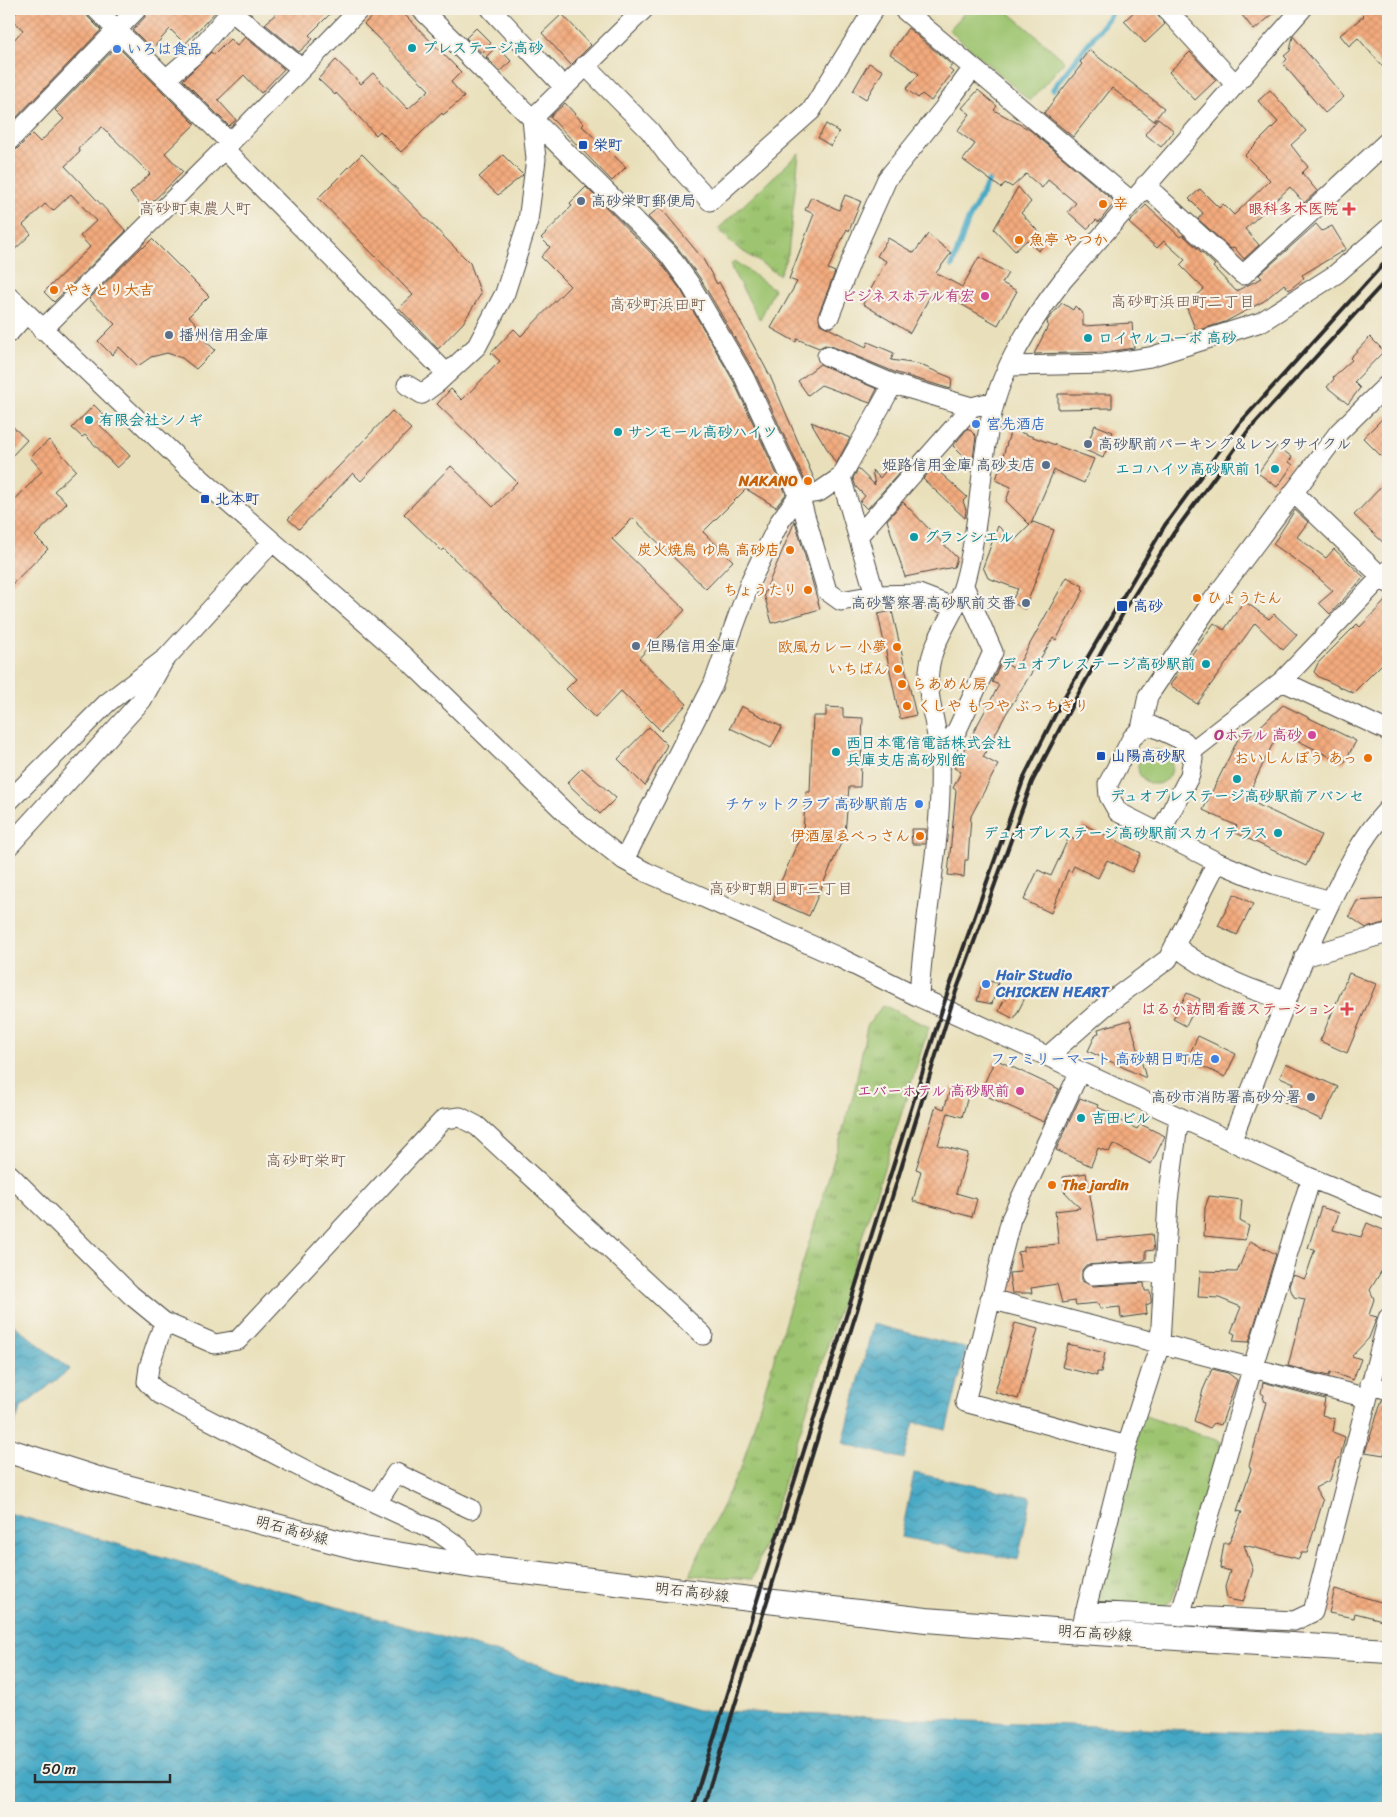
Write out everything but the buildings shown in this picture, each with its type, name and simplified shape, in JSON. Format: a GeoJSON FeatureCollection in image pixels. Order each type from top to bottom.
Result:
{"type":"FeatureCollection","features":[{"type":"Feature","properties":{"kind":"main road","name":"明石高砂線"},"geometry":{"type":"LineString","coordinates":[[9,1451],[104,1481],[364,1549],[473,1566],[926,1620],[1083,1622],[1388,1651]]}},
{"type":"Feature","properties":{"kind":"street"},"geometry":{"type":"LineString","coordinates":[[96,9],[166,79],[227,146],[447,374]]}},
{"type":"Feature","properties":{"kind":"street"},"geometry":{"type":"LineString","coordinates":[[9,141],[137,9]]}},
{"type":"Feature","properties":{"kind":"street"},"geometry":{"type":"LineString","coordinates":[[42,330],[227,146],[360,9]]}},
{"type":"Feature","properties":{"kind":"street"},"geometry":{"type":"LineString","coordinates":[[421,9],[645,230],[669,255],[690,284],[744,377],[799,494],[827,591],[841,601],[875,595],[919,594],[953,607]]}},
{"type":"Feature","properties":{"kind":"street"},"geometry":{"type":"LineString","coordinates":[[491,9],[563,86]]}},
{"type":"Feature","properties":{"kind":"street"},"geometry":{"type":"LineString","coordinates":[[407,385],[422,394],[477,346],[505,293],[528,221],[536,159],[532,119],[563,86],[644,9]]}},
{"type":"Feature","properties":{"kind":"street"},"geometry":{"type":"LineString","coordinates":[[585,65],[650,131],[667,154],[710,201],[811,111],[874,9]]}},
{"type":"Feature","properties":{"kind":"street"},"geometry":{"type":"LineString","coordinates":[[903,9],[1130,202]]}},
{"type":"Feature","properties":{"kind":"street"},"geometry":{"type":"LineString","coordinates":[[1166,9],[1235,84]]}},
{"type":"Feature","properties":{"kind":"street"},"geometry":{"type":"LineString","coordinates":[[919,997],[938,826],[940,759],[928,688],[929,670],[933,651],[964,586],[972,553],[988,433],[996,401],[1010,366],[1044,304],[1130,202],[1302,9]]}},
{"type":"Feature","properties":{"kind":"street"},"geometry":{"type":"LineString","coordinates":[[166,79],[195,54],[232,10],[302,69]]}},
{"type":"Feature","properties":{"kind":"street"},"geometry":{"type":"LineString","coordinates":[[829,317],[857,246],[888,179],[944,108],[972,68]]}},
{"type":"Feature","properties":{"kind":"street"},"geometry":{"type":"LineString","coordinates":[[1146,185],[1242,276],[1388,140]]}},
{"type":"Feature","properties":{"kind":"street"},"geometry":{"type":"LineString","coordinates":[[1010,366],[1104,364],[1150,357],[1261,322],[1336,274],[1388,230]]}},
{"type":"Feature","properties":{"kind":"street"},"geometry":{"type":"LineString","coordinates":[[9,296],[42,330],[184,464],[407,659],[570,817],[624,860],[646,872],[838,957],[919,997],[1311,1178],[1388,1210]]}},
{"type":"Feature","properties":{"kind":"street"},"geometry":{"type":"LineString","coordinates":[[9,334],[26,314]]}},
{"type":"Feature","properties":{"kind":"street"},"geometry":{"type":"LineString","coordinates":[[827,356],[893,384],[972,407],[996,401]]}},
{"type":"Feature","properties":{"kind":"street"},"geometry":{"type":"LineString","coordinates":[[624,860],[713,685],[751,580],[780,521],[799,494],[819,492],[841,477],[893,384]]}},
{"type":"Feature","properties":{"kind":"street"},"geometry":{"type":"LineString","coordinates":[[1141,729],[1148,696],[1213,600],[1340,432],[1388,384]]}},
{"type":"Feature","properties":{"kind":"street"},"geometry":{"type":"LineString","coordinates":[[859,535],[972,407]]}},
{"type":"Feature","properties":{"kind":"street"},"geometry":{"type":"LineString","coordinates":[[841,477],[875,595]]}},
{"type":"Feature","properties":{"kind":"street"},"geometry":{"type":"LineString","coordinates":[[1192,752],[1282,681],[1386,577],[1294,494]]}},
{"type":"Feature","properties":{"kind":"street"},"geometry":{"type":"LineString","coordinates":[[9,801],[107,703],[167,657],[272,542]]}},
{"type":"Feature","properties":{"kind":"street"},"geometry":{"type":"LineString","coordinates":[[940,759],[958,728],[993,652],[964,586]]}},
{"type":"Feature","properties":{"kind":"street"},"geometry":{"type":"LineString","coordinates":[[9,846],[142,700],[167,657]]}},
{"type":"Feature","properties":{"kind":"street"},"geometry":{"type":"LineString","coordinates":[[1282,681],[1388,731]]}},
{"type":"Feature","properties":{"kind":"street"},"geometry":{"type":"LineString","coordinates":[[1160,833],[1190,776],[1192,752],[1184,740],[1152,726],[1141,729],[1132,738],[1108,784],[1107,791],[1112,804],[1118,812],[1217,862],[1270,884],[1331,901]]}},
{"type":"Feature","properties":{"kind":"street"},"geometry":{"type":"LineString","coordinates":[[1232,1140],[1304,957],[1366,835],[1388,809]]}},
{"type":"Feature","properties":{"kind":"street"},"geometry":{"type":"LineString","coordinates":[[1048,1056],[1112,1001],[1168,959],[1217,862]]}},
{"type":"Feature","properties":{"kind":"street"},"geometry":{"type":"LineString","coordinates":[[1304,957],[1388,933]]}},
{"type":"Feature","properties":{"kind":"street"},"geometry":{"type":"LineString","coordinates":[[1175,946],[1198,963],[1228,980],[1287,1000]]}},
{"type":"Feature","properties":{"kind":"street"},"geometry":{"type":"LineString","coordinates":[[1080,1071],[1011,1219],[965,1402],[1127,1446]]}},
{"type":"Feature","properties":{"kind":"street"},"geometry":{"type":"LineString","coordinates":[[9,1174],[131,1295],[164,1322],[215,1344],[238,1340],[444,1119],[460,1117],[477,1126],[703,1335]]}},
{"type":"Feature","properties":{"kind":"street"},"geometry":{"type":"LineString","coordinates":[[1179,1117],[1168,1201],[1160,1344],[1127,1446],[1083,1622],[1180,1616],[1294,1621],[1313,1612],[1388,1318]]}},
{"type":"Feature","properties":{"kind":"street"},"geometry":{"type":"LineString","coordinates":[[1180,1616],[1253,1366],[1311,1178]]}},
{"type":"Feature","properties":{"kind":"street"},"geometry":{"type":"LineString","coordinates":[[1092,1274],[1163,1271]]}},
{"type":"Feature","properties":{"kind":"street"},"geometry":{"type":"LineString","coordinates":[[990,1299],[1160,1344],[1253,1366],[1369,1391],[1388,1390]]}},
{"type":"Feature","properties":{"kind":"street"},"geometry":{"type":"LineString","coordinates":[[164,1322],[149,1367],[147,1382],[161,1395],[318,1477],[438,1532],[459,1547],[473,1566]]}},
{"type":"Feature","properties":{"kind":"street"},"geometry":{"type":"LineString","coordinates":[[377,1503],[396,1473],[471,1509]]}},
{"type":"Feature","properties":{"kind":"green space"},"geometry":{"type":"Polygon","coordinates":[[[968,9],[1005,9],[1065,61],[1030,101],[949,30],[968,9]]]}},
{"type":"Feature","properties":{"kind":"green space"},"geometry":{"type":"Polygon","coordinates":[[[799,153],[788,254],[779,275],[735,246],[718,229],[799,153]]]}},
{"type":"Feature","properties":{"kind":"green space"},"geometry":{"type":"Polygon","coordinates":[[[734,261],[774,289],[760,320],[732,270],[731,265],[734,261]]]}},
{"type":"Feature","properties":{"kind":"green space"},"geometry":{"type":"Polygon","coordinates":[[[1155,750],[1162,751],[1167,755],[1171,760],[1171,774],[1167,779],[1162,783],[1155,784],[1148,783],[1143,779],[1139,774],[1138,767],[1139,760],[1143,755],[1148,751],[1155,750]]]}},
{"type":"Feature","properties":{"kind":"green space"},"geometry":{"type":"Polygon","coordinates":[[[883,1005],[929,1027],[753,1579],[689,1575],[742,1465],[854,1093],[867,1026],[883,1005]]]}},
{"type":"Feature","properties":{"kind":"green space"},"geometry":{"type":"Polygon","coordinates":[[[1142,1415],[1222,1442],[1172,1600],[1164,1606],[1098,1606],[1093,1600],[1142,1415]]]}},
{"type":"Feature","properties":{"kind":"water"},"geometry":{"type":"Polygon","coordinates":[[[9,1321],[70,1369],[21,1408],[9,1438],[9,1321]]]}},
{"type":"Feature","properties":{"kind":"water"},"geometry":{"type":"Polygon","coordinates":[[[873,1324],[967,1348],[946,1430],[914,1422],[904,1459],[843,1443],[873,1324]]]}},
{"type":"Feature","properties":{"kind":"water"},"geometry":{"type":"Polygon","coordinates":[[[914,1473],[1031,1497],[1018,1560],[901,1537],[914,1473]]]}},
{"type":"Feature","properties":{"kind":"water"},"geometry":{"type":"Polygon","coordinates":[[[9,1513],[697,1710],[1388,1738],[1388,1808],[9,1808],[9,1513]]]}},
{"type":"Feature","properties":{"kind":"waterway"},"geometry":{"type":"LineString","coordinates":[[1053,89],[1115,9]]}},
{"type":"Feature","properties":{"kind":"waterway"},"geometry":{"type":"LineString","coordinates":[[952,266],[968,221],[992,175]]}},
{"type":"Feature","properties":{"kind":"railway"},"geometry":{"type":"LineString","coordinates":[[692,1808],[947,994],[1025,775],[1062,701],[1165,525],[1239,424],[1388,259]]}},
{"type":"Feature","properties":{"kind":"railway"},"geometry":{"type":"LineString","coordinates":[[703,1808],[954,997],[1032,782],[1126,608],[1173,534],[1248,431],[1388,278]]}},
{"type":"Feature","properties":{"kind":"place","name":"プレステージ高砂"},"geometry":{"type":"Point","coordinates":[412,48]}},
{"type":"Feature","properties":{"kind":"place","name":"いろは食品"},"geometry":{"type":"Point","coordinates":[117,49]}},
{"type":"Feature","properties":{"kind":"place","name":"栄町"},"geometry":{"type":"Point","coordinates":[583,145]}},
{"type":"Feature","properties":{"kind":"place","name":"高砂栄町郵便局"},"geometry":{"type":"Point","coordinates":[581,201]}},
{"type":"Feature","properties":{"kind":"place","name":"辛"},"geometry":{"type":"Point","coordinates":[1103,204]}},
{"type":"Feature","properties":{"kind":"place","name":"眼科多木医院"},"geometry":{"type":"Point","coordinates":[1349,209]}},
{"type":"Feature","properties":{"kind":"place","name":"魚亭 やつか"},"geometry":{"type":"Point","coordinates":[1019,240]}},
{"type":"Feature","properties":{"kind":"place","name":"やきとり大吉"},"geometry":{"type":"Point","coordinates":[54,290]}},
{"type":"Feature","properties":{"kind":"place","name":"ビジネスホテル有宏"},"geometry":{"type":"Point","coordinates":[985,296]}},
{"type":"Feature","properties":{"kind":"place","name":"播州信用金庫"},"geometry":{"type":"Point","coordinates":[169,335]}},
{"type":"Feature","properties":{"kind":"place","name":"ロイヤルコーポ 高砂"},"geometry":{"type":"Point","coordinates":[1088,338]}},
{"type":"Feature","properties":{"kind":"place","name":"有限会社シノギ"},"geometry":{"type":"Point","coordinates":[89,420]}},
{"type":"Feature","properties":{"kind":"place","name":"宮先酒店"},"geometry":{"type":"Point","coordinates":[976,424]}},
{"type":"Feature","properties":{"kind":"place","name":"サンモール高砂ハイツ"},"geometry":{"type":"Point","coordinates":[618,432]}},
{"type":"Feature","properties":{"kind":"place","name":"高砂駅前パーキング＆レンタサイクル"},"geometry":{"type":"Point","coordinates":[1088,444]}},
{"type":"Feature","properties":{"kind":"place","name":"姫路信用金庫 高砂支店"},"geometry":{"type":"Point","coordinates":[1046,465]}},
{"type":"Feature","properties":{"kind":"place","name":"エコハイツ高砂駅前１"},"geometry":{"type":"Point","coordinates":[1275,469]}},
{"type":"Feature","properties":{"kind":"place","name":"NAKANO"},"geometry":{"type":"Point","coordinates":[808,481]}},
{"type":"Feature","properties":{"kind":"place","name":"北本町"},"geometry":{"type":"Point","coordinates":[205,499]}},
{"type":"Feature","properties":{"kind":"place","name":"グランシエル"},"geometry":{"type":"Point","coordinates":[914,537]}},
{"type":"Feature","properties":{"kind":"place","name":"炭火焼鳥 ゆ鳥 高砂店"},"geometry":{"type":"Point","coordinates":[790,550]}},
{"type":"Feature","properties":{"kind":"place","name":"ちょうたり"},"geometry":{"type":"Point","coordinates":[808,590]}},
{"type":"Feature","properties":{"kind":"place","name":"ひょうたん"},"geometry":{"type":"Point","coordinates":[1197,598]}},
{"type":"Feature","properties":{"kind":"place","name":"高砂警察署高砂駅前交番"},"geometry":{"type":"Point","coordinates":[1026,603]}},
{"type":"Feature","properties":{"kind":"place","name":"高砂"},"geometry":{"type":"Point","coordinates":[1122,606]}},
{"type":"Feature","properties":{"kind":"place","name":"但陽信用金庫"},"geometry":{"type":"Point","coordinates":[636,646]}},
{"type":"Feature","properties":{"kind":"place","name":"欧風カレー 小夢"},"geometry":{"type":"Point","coordinates":[897,647]}},
{"type":"Feature","properties":{"kind":"place","name":"デュオプレステージ高砂駅前"},"geometry":{"type":"Point","coordinates":[1206,664]}},
{"type":"Feature","properties":{"kind":"place","name":"いちばん"},"geometry":{"type":"Point","coordinates":[898,669]}},
{"type":"Feature","properties":{"kind":"place","name":"らあめん房"},"geometry":{"type":"Point","coordinates":[902,684]}},
{"type":"Feature","properties":{"kind":"place","name":"くしや もつや ぶっちぎり"},"geometry":{"type":"Point","coordinates":[907,706]}},
{"type":"Feature","properties":{"kind":"place","name":"Oホテル 高砂"},"geometry":{"type":"Point","coordinates":[1312,735]}},
{"type":"Feature","properties":{"kind":"place","name":"西日本電信電話株式会社 兵庫支店高砂別館"},"geometry":{"type":"Point","coordinates":[836,752]}},
{"type":"Feature","properties":{"kind":"place","name":"山陽高砂駅"},"geometry":{"type":"Point","coordinates":[1101,756]}},
{"type":"Feature","properties":{"kind":"place","name":"おいしんぼう あっ"},"geometry":{"type":"Point","coordinates":[1368,758]}},
{"type":"Feature","properties":{"kind":"place","name":"デュオプレステージ高砂駅前アバンセ"},"geometry":{"type":"Point","coordinates":[1237,779]}},
{"type":"Feature","properties":{"kind":"place","name":"チケットクラブ 高砂駅前店"},"geometry":{"type":"Point","coordinates":[919,804]}},
{"type":"Feature","properties":{"kind":"place","name":"デュオプレステージ高砂駅前スカイテラス"},"geometry":{"type":"Point","coordinates":[1278,833]}},
{"type":"Feature","properties":{"kind":"place","name":"伊酒屋ゑべっさん"},"geometry":{"type":"Point","coordinates":[920,836]}},
{"type":"Feature","properties":{"kind":"place","name":"Hair Studio CHICKEN HEART"},"geometry":{"type":"Point","coordinates":[986,984]}},
{"type":"Feature","properties":{"kind":"place","name":"はるか訪問看護ステーション"},"geometry":{"type":"Point","coordinates":[1347,1009]}},
{"type":"Feature","properties":{"kind":"place","name":"ファミリーマート 高砂朝日町店"},"geometry":{"type":"Point","coordinates":[1215,1059]}},
{"type":"Feature","properties":{"kind":"place","name":"エバーホテル 高砂駅前"},"geometry":{"type":"Point","coordinates":[1020,1091]}},
{"type":"Feature","properties":{"kind":"place","name":"高砂市消防署高砂分署"},"geometry":{"type":"Point","coordinates":[1311,1097]}},
{"type":"Feature","properties":{"kind":"place","name":"吉田ビル"},"geometry":{"type":"Point","coordinates":[1081,1118]}},
{"type":"Feature","properties":{"kind":"place","name":"The jardin"},"geometry":{"type":"Point","coordinates":[1052,1185]}},
{"type":"Feature","properties":{"kind":"district","name":"高砂町東農人町"},"geometry":{"type":"Point","coordinates":[195,208]}},
{"type":"Feature","properties":{"kind":"district","name":"高砂町浜田町二丁目"},"geometry":{"type":"Point","coordinates":[1183,301]}},
{"type":"Feature","properties":{"kind":"district","name":"高砂町浜田町"},"geometry":{"type":"Point","coordinates":[658,304]}},
{"type":"Feature","properties":{"kind":"district","name":"高砂町朝日町三丁目"},"geometry":{"type":"Point","coordinates":[781,888]}},
{"type":"Feature","properties":{"kind":"district","name":"高砂町栄町"},"geometry":{"type":"Point","coordinates":[306,1160]}}]}
